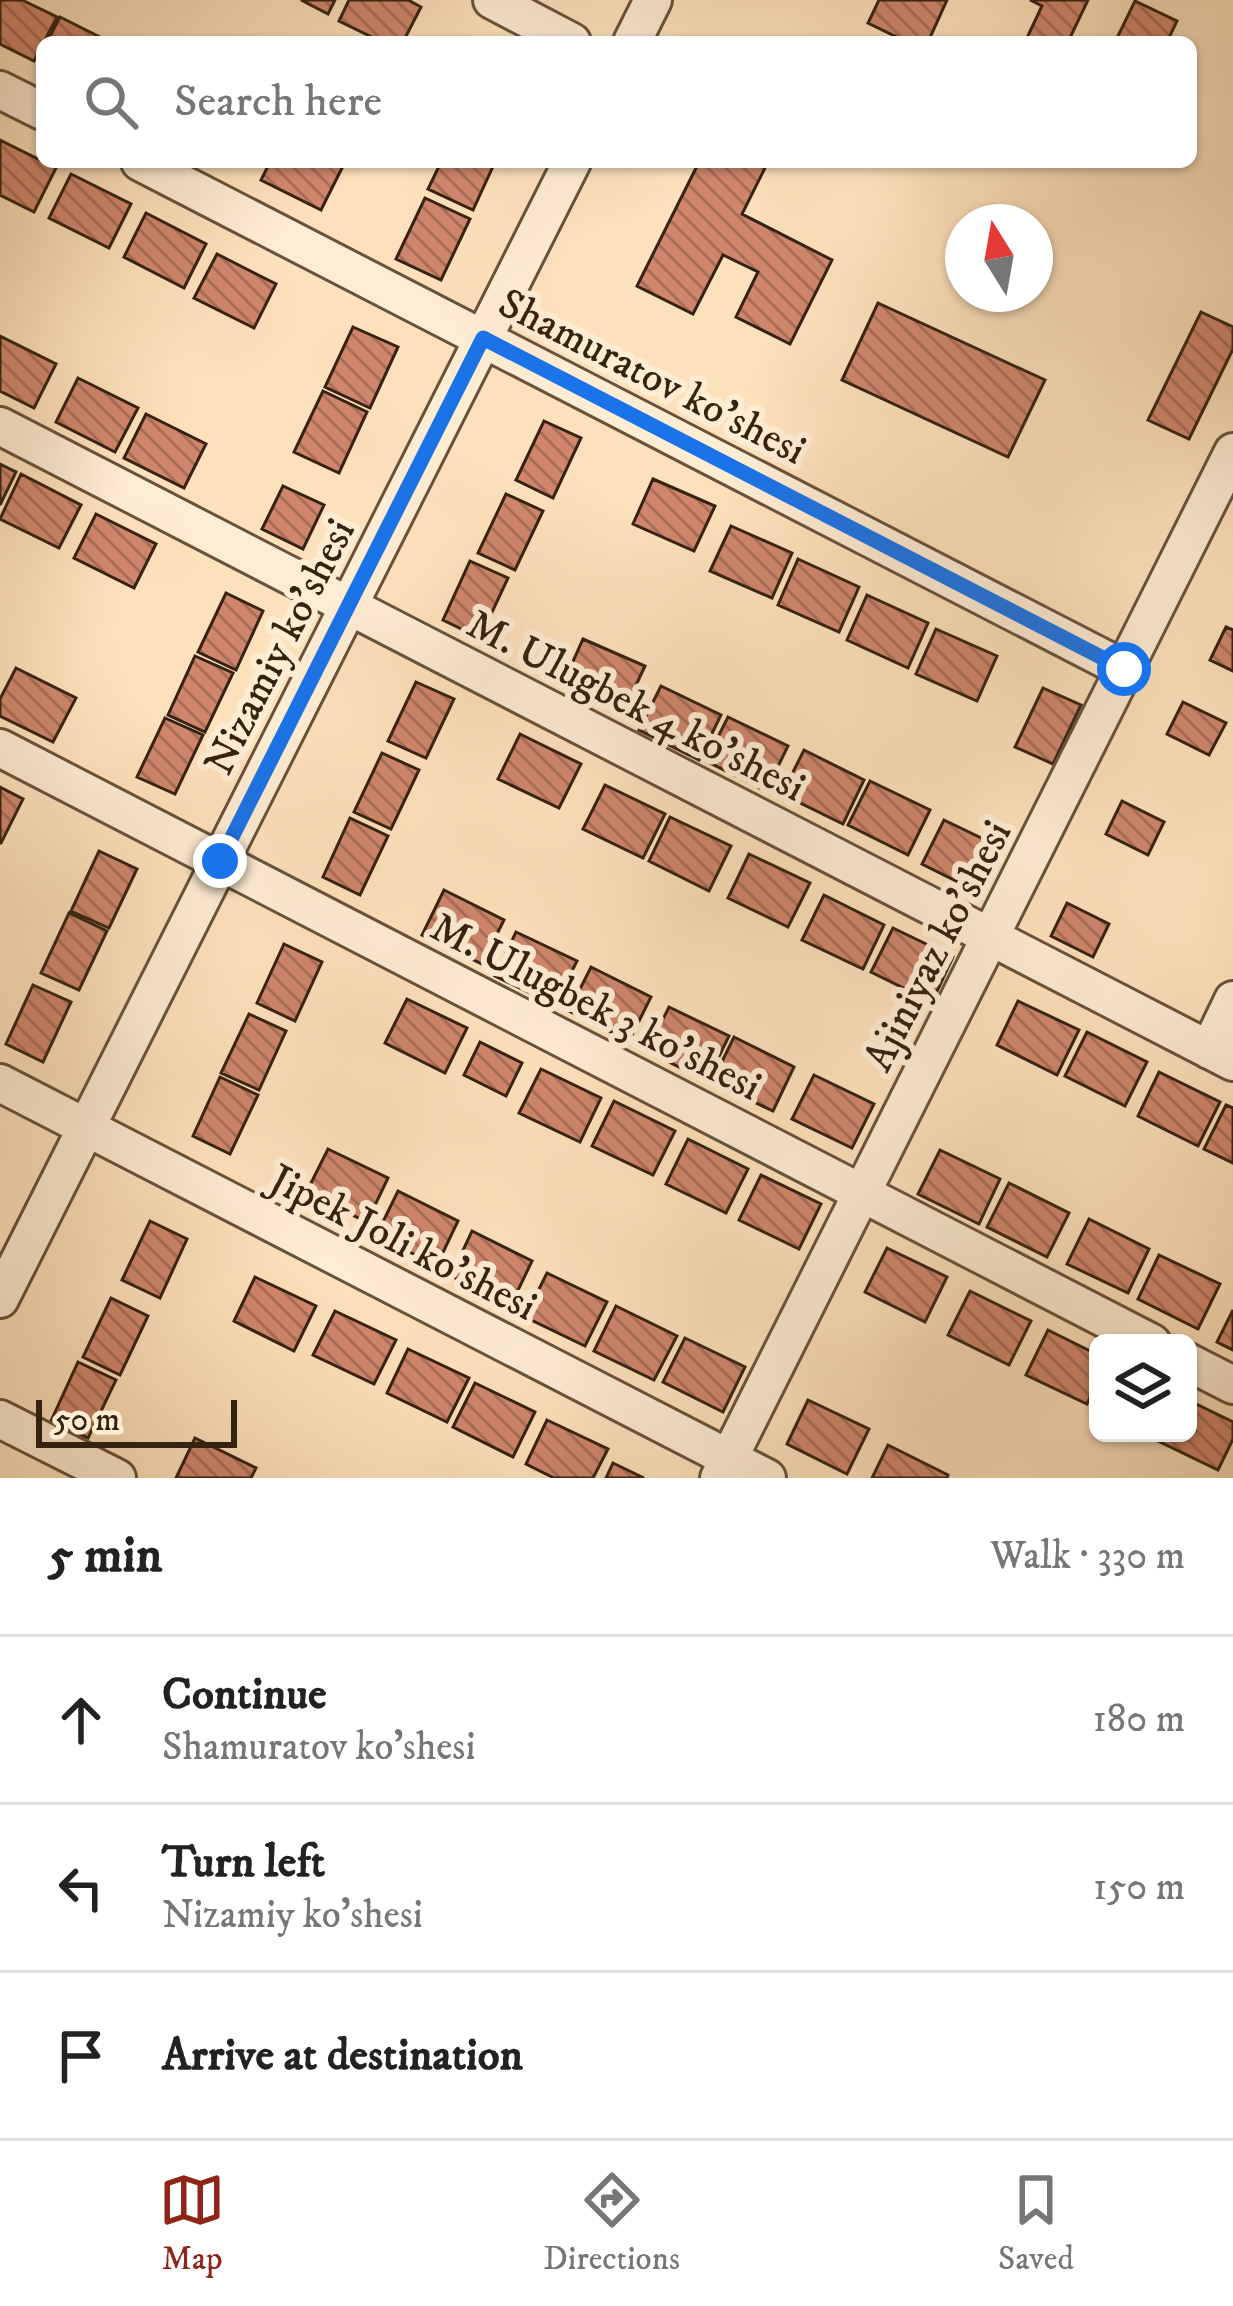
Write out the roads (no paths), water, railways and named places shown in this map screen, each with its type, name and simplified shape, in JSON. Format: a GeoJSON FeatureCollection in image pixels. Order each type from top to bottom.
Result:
{"type":"FeatureCollection","features":[{"type":"Feature","properties":{"kind":"street"},"geometry":{"type":"LineString","coordinates":[[492,0],[561,36]]}},
{"type":"Feature","properties":{"kind":"street"},"geometry":{"type":"LineString","coordinates":[[635,36],[653,0]]}},
{"type":"Feature","properties":{"kind":"street"},"geometry":{"type":"LineString","coordinates":[[0,90],[36,108]]}},
{"type":"Feature","properties":{"kind":"street","name":"Shamuratov ko'shesi"},"geometry":{"type":"LineString","coordinates":[[152,168],[1124,669]]}},
{"type":"Feature","properties":{"kind":"street","name":"Nizamiy ko'shesi"},"geometry":{"type":"LineString","coordinates":[[0,1299],[569,168]]}},
{"type":"Feature","properties":{"kind":"street","name":"M. Ulugbek 4 ko'shesi"},"geometry":{"type":"LineString","coordinates":[[0,426],[1221,1056]]}},
{"type":"Feature","properties":{"kind":"street","name":"Ajiniyaz ko'shesi"},"geometry":{"type":"LineString","coordinates":[[724,1468],[1233,452]]}},
{"type":"Feature","properties":{"kind":"street","name":"M. Ulugbek 3 ko'shesi"},"geometry":{"type":"LineString","coordinates":[[0,748],[1135,1334]]}},
{"type":"Feature","properties":{"kind":"street"},"geometry":{"type":"LineString","coordinates":[[1221,1056],[1233,1000]]}},
{"type":"Feature","properties":{"kind":"street","name":"Jipek Joli ko'shesi"},"geometry":{"type":"LineString","coordinates":[[0,1083],[724,1468],[767,1478]]}},
{"type":"Feature","properties":{"kind":"street"},"geometry":{"type":"LineString","coordinates":[[1197,1367],[1233,1385]]}},
{"type":"Feature","properties":{"kind":"street"},"geometry":{"type":"LineString","coordinates":[[0,1419],[117,1478]]}}]}
